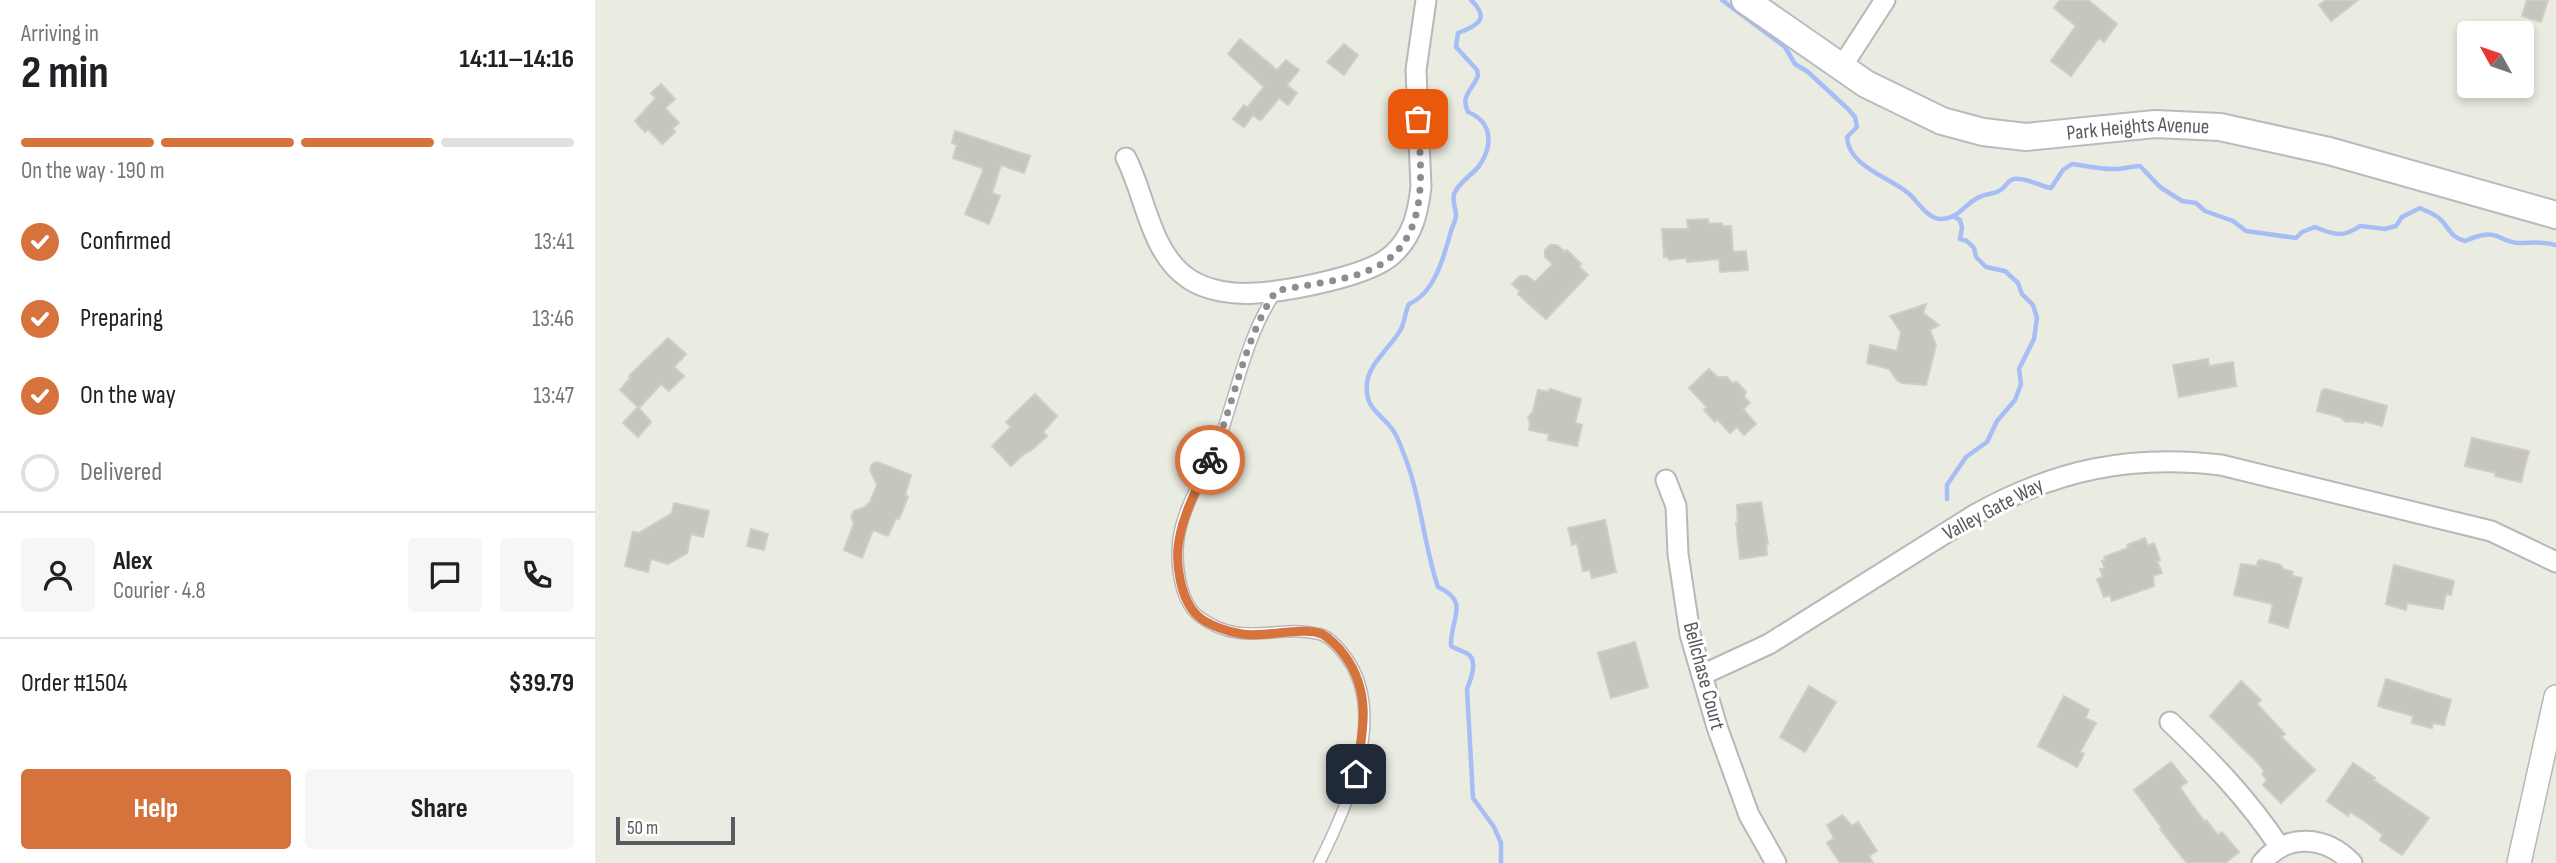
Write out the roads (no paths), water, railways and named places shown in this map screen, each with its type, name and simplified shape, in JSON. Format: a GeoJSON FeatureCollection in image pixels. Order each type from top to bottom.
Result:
{"type":"FeatureCollection","features":[{"type":"Feature","properties":{"kind":"main road","name":"Park Heights Avenue"},"geometry":{"type":"LineString","coordinates":[[1745,0],[1841,68],[1905,105],[1942,121],[1983,132],[2026,137],[2155,124],[2220,127],[2329,151],[2556,215]]}},
{"type":"Feature","properties":{"kind":"street"},"geometry":{"type":"LineString","coordinates":[[1126,158],[1157,239],[1175,267],[1190,280],[1210,288],[1236,293],[1276,291],[1372,269],[1392,256],[1404,242],[1414,223],[1421,187],[1416,69],[1426,0]]}},
{"type":"Feature","properties":{"kind":"street"},"geometry":{"type":"LineString","coordinates":[[1841,68],[1885,0]]}},
{"type":"Feature","properties":{"kind":"street","name":"Valley Gate Way"},"geometry":{"type":"LineString","coordinates":[[1702,675],[1769,643],[2011,495],[2054,478],[2119,464],[2181,460],[2221,465],[2491,531],[2556,562]]}},
{"type":"Feature","properties":{"kind":"street","name":"Bellchase Court"},"geometry":{"type":"LineString","coordinates":[[1666,480],[1676,506],[1682,590],[1690,634],[1732,772],[1749,815],[1776,863]]}},
{"type":"Feature","properties":{"kind":"street"},"geometry":{"type":"LineString","coordinates":[[2519,863],[2556,697]]}},
{"type":"Feature","properties":{"kind":"street"},"geometry":{"type":"LineString","coordinates":[[2170,722],[2240,792],[2279,846]]}},
{"type":"Feature","properties":{"kind":"street"},"geometry":{"type":"LineString","coordinates":[[2262,863],[2279,846],[2300,841],[2314,841],[2338,849],[2353,863]]}},
{"type":"Feature","properties":{"kind":"lane"},"geometry":{"type":"LineString","coordinates":[[1276,291],[1263,310],[1253,333],[1220,437],[1188,506],[1178,542],[1179,571],[1187,600],[1198,616],[1217,627],[1243,635],[1321,634],[1338,646],[1355,670],[1364,697],[1365,724],[1346,804],[1319,863]]}},
{"type":"Feature","properties":{"kind":"waterway"},"geometry":{"type":"LineString","coordinates":[[1471,0],[1481,17],[1471,28],[1458,33],[1456,47],[1477,70],[1478,76],[1465,102],[1468,112],[1476,116],[1486,128],[1487,151],[1479,166],[1454,194],[1456,218],[1437,273],[1426,291],[1409,304],[1401,329],[1372,369],[1367,391],[1372,406],[1395,433],[1400,445],[1409,468],[1438,587],[1448,593],[1456,605],[1451,646],[1468,654],[1473,661],[1467,689],[1473,798],[1494,827],[1501,843],[1501,863]]}},
{"type":"Feature","properties":{"kind":"waterway"},"geometry":{"type":"LineString","coordinates":[[1722,0],[1785,47],[1795,64],[1808,72],[1855,117],[1857,127],[1847,137],[1854,156],[1908,193],[1936,218],[1953,216],[1976,198],[2000,191],[2014,179],[2023,179],[2051,188],[2063,170],[2072,164],[2111,169],[2140,166],[2160,187],[2182,201],[2196,203],[2205,211],[2233,221],[2246,231],[2296,238],[2302,232],[2315,227],[2338,234],[2360,226],[2385,229],[2396,226],[2402,217],[2420,208],[2437,217],[2461,240],[2488,235],[2515,243],[2556,245]]}},
{"type":"Feature","properties":{"kind":"waterway"},"geometry":{"type":"LineString","coordinates":[[1947,499],[1947,485],[1966,457],[1987,442],[1997,421],[2015,400],[2021,384],[2019,369],[2034,339],[2037,318],[2033,305],[2022,294],[2018,283],[2005,271],[1986,267],[1976,257],[1974,248],[1967,241],[1960,239],[1960,220],[1953,216]]}}]}
